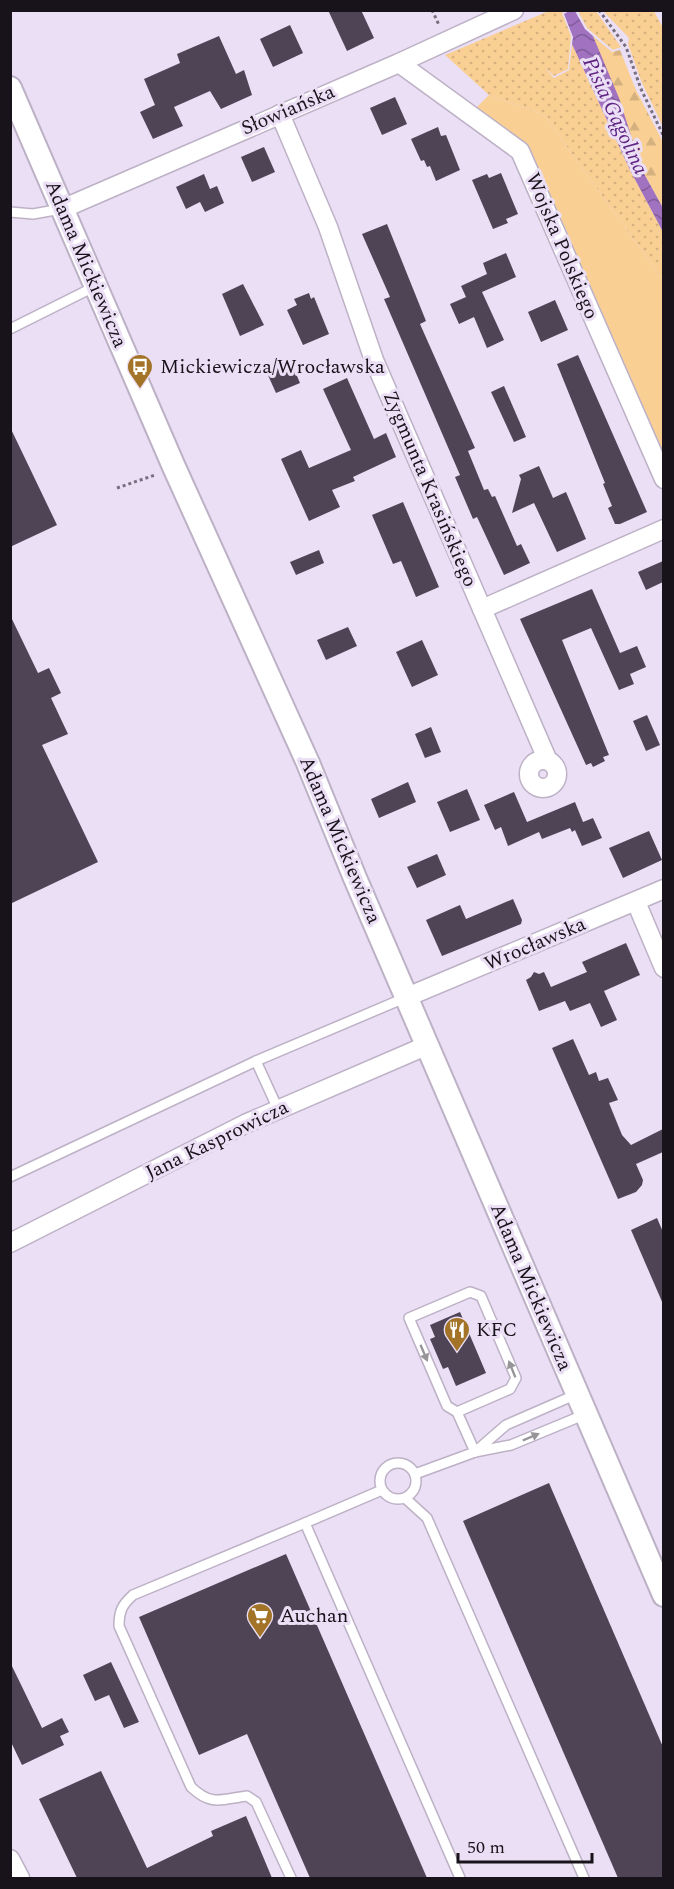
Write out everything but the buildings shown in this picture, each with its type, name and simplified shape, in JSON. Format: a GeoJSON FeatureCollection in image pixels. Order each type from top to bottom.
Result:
{"type":"FeatureCollection","features":[{"type":"Feature","properties":{"kind":"street","name":"Słowiańska"},"geometry":{"type":"LineString","coordinates":[[62,209],[399,63],[514,10]]}},
{"type":"Feature","properties":{"kind":"street","name":"Wojska Polskiego"},"geometry":{"type":"LineString","coordinates":[[399,63],[520,151],[663,479]]}},
{"type":"Feature","properties":{"kind":"street","name":"Adama Mickiewicza"},"geometry":{"type":"LineString","coordinates":[[10,88],[170,458],[308,763],[663,1595]]}},
{"type":"Feature","properties":{"kind":"street","name":"Zygmunta Krasińskiego"},"geometry":{"type":"LineString","coordinates":[[280,114],[328,227],[374,360],[548,761]]}},
{"type":"Feature","properties":{"kind":"street"},"geometry":{"type":"LineString","coordinates":[[482,609],[663,530]]}},
{"type":"Feature","properties":{"kind":"street","name":"Wrocławska"},"geometry":{"type":"LineString","coordinates":[[407,997],[663,889]]}},
{"type":"Feature","properties":{"kind":"street"},"geometry":{"type":"LineString","coordinates":[[636,902],[663,968]]}},
{"type":"Feature","properties":{"kind":"street","name":"Jana Kasprowicza"},"geometry":{"type":"LineString","coordinates":[[10,1243],[278,1109],[428,1045]]}},
{"type":"Feature","properties":{"kind":"street"},"geometry":{"type":"LineString","coordinates":[[10,1859],[20,1878]]}},
{"type":"Feature","properties":{"kind":"lane"},"geometry":{"type":"LineString","coordinates":[[10,212],[33,214],[62,209]]}},
{"type":"Feature","properties":{"kind":"lane"},"geometry":{"type":"LineString","coordinates":[[10,329],[97,285]]}},
{"type":"Feature","properties":{"kind":"lane"},"geometry":{"type":"LineString","coordinates":[[10,1177],[256,1061],[407,997]]}},
{"type":"Feature","properties":{"kind":"lane"},"geometry":{"type":"LineString","coordinates":[[256,1061],[278,1109]]}},
{"type":"Feature","properties":{"kind":"lane"},"geometry":{"type":"LineString","coordinates":[[457,1412],[510,1389],[516,1378],[481,1296],[470,1292],[409,1318],[447,1406],[457,1412],[475,1452]]}},
{"type":"Feature","properties":{"kind":"lane"},"geometry":{"type":"LineString","coordinates":[[475,1452],[506,1425],[581,1404]]}},
{"type":"Feature","properties":{"kind":"lane"},"geometry":{"type":"LineString","coordinates":[[415,1474],[475,1452],[511,1445],[581,1404]]}},
{"type":"Feature","properties":{"kind":"lane"},"geometry":{"type":"LineString","coordinates":[[402,1463],[415,1474],[416,1485],[405,1498],[395,1499],[382,1490],[382,1472],[390,1464],[402,1463]]}},
{"type":"Feature","properties":{"kind":"lane"},"geometry":{"type":"LineString","coordinates":[[291,1878],[256,1802],[247,1796],[224,1801],[211,1800],[201,1797],[191,1787],[120,1626],[119,1613],[123,1604],[133,1595],[382,1490]]}},
{"type":"Feature","properties":{"kind":"lane"},"geometry":{"type":"LineString","coordinates":[[405,1498],[427,1518],[584,1878]]}},
{"type":"Feature","properties":{"kind":"lane"},"geometry":{"type":"LineString","coordinates":[[305,1523],[460,1878]]}},
{"type":"Feature","properties":{"kind":"path"},"geometry":{"type":"LineString","coordinates":[[432,10],[441,30]]}},
{"type":"Feature","properties":{"kind":"path"},"geometry":{"type":"LineString","coordinates":[[599,10],[626,47],[640,89],[663,137]]}},
{"type":"Feature","properties":{"kind":"path"},"geometry":{"type":"LineString","coordinates":[[117,488],[162,472]]}},
{"type":"Feature","properties":{"kind":"green space"},"geometry":{"type":"Polygon","coordinates":[[[549,11],[567,11],[562,13],[571,36],[568,69],[554,76],[545,68],[554,78],[569,70],[572,44],[630,170],[663,232],[663,280],[544,115],[489,95],[445,55],[549,11]]]}},
{"type":"Feature","properties":{"kind":"green space"},"geometry":{"type":"Polygon","coordinates":[[[578,11],[596,11],[621,47],[613,50],[587,28],[578,11]]]}},
{"type":"Feature","properties":{"kind":"green space"},"geometry":{"type":"Polygon","coordinates":[[[603,11],[654,11],[663,28],[663,127],[642,83],[628,44],[629,38],[603,11]]]}},
{"type":"Feature","properties":{"kind":"green space"},"geometry":{"type":"Polygon","coordinates":[[[593,36],[612,52],[620,50],[636,90],[663,142],[663,208],[642,170],[593,36]]]}},
{"type":"Feature","properties":{"kind":"green space"},"geometry":{"type":"Polygon","coordinates":[[[489,95],[544,115],[663,280],[663,452],[547,187],[526,145],[477,107],[489,95]]]}},
{"type":"Feature","properties":{"kind":"water","name":"Pisia Gągolina"},"geometry":{"type":"Polygon","coordinates":[[[571,10],[575,11],[585,29],[593,36],[619,98],[642,170],[663,208],[663,232],[630,170],[572,44],[573,37],[564,14],[571,10]]]}},
{"type":"Feature","properties":{"kind":"place","name":"Mickiewicza/Wrocławska"},"geometry":{"type":"Point","coordinates":[140,390]}},
{"type":"Feature","properties":{"kind":"place","name":"KFC"},"geometry":{"type":"Point","coordinates":[457,1353]}},
{"type":"Feature","properties":{"kind":"place","name":"Auchan"},"geometry":{"type":"Point","coordinates":[260,1639]}}]}
